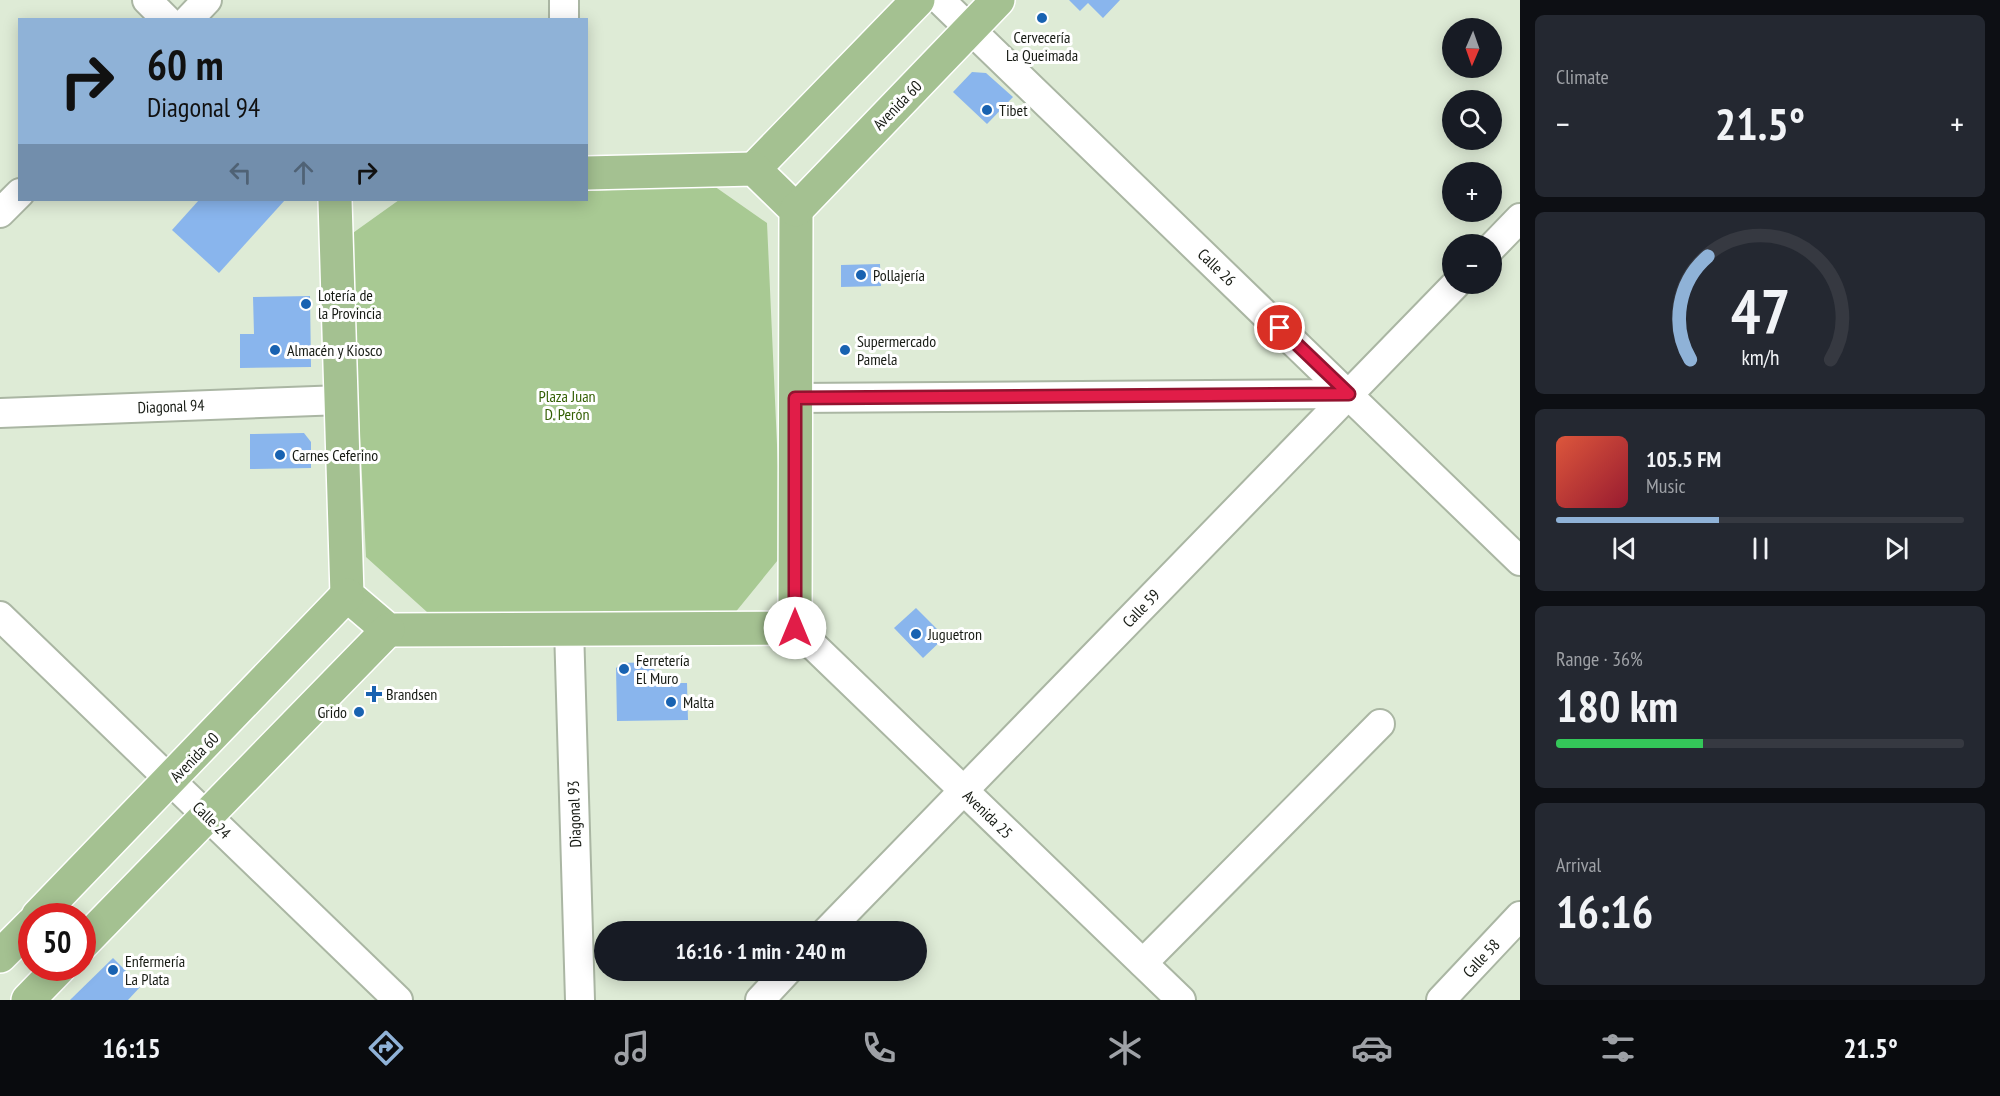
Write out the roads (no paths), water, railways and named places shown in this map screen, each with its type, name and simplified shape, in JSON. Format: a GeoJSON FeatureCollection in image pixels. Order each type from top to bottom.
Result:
{"type":"FeatureCollection","features":[{"type":"Feature","properties":{"kind":"main road"},"geometry":{"type":"LineString","coordinates":[[588,173],[754,169],[918,0]]}},
{"type":"Feature","properties":{"kind":"main road","name":"Avenida 60"},"geometry":{"type":"LineString","coordinates":[[796,210],[998,0]]}},
{"type":"Feature","properties":{"kind":"main road"},"geometry":{"type":"LineString","coordinates":[[335,201],[347,595],[388,630],[795,628],[796,210],[754,169]]}},
{"type":"Feature","properties":{"kind":"main road","name":"Avenida 60"},"geometry":{"type":"LineString","coordinates":[[51,903],[347,595]]}},
{"type":"Feature","properties":{"kind":"main road"},"geometry":{"type":"LineString","coordinates":[[96,930],[388,630]]}},
{"type":"Feature","properties":{"kind":"main road"},"geometry":{"type":"LineString","coordinates":[[0,956],[18,938]]}},
{"type":"Feature","properties":{"kind":"main road"},"geometry":{"type":"LineString","coordinates":[[28,1000],[46,981]]}},
{"type":"Feature","properties":{"kind":"street"},"geometry":{"type":"LineString","coordinates":[[147,0],[165,18]]}},
{"type":"Feature","properties":{"kind":"street"},"geometry":{"type":"LineString","coordinates":[[190,18],[207,0]]}},
{"type":"Feature","properties":{"kind":"street"},"geometry":{"type":"LineString","coordinates":[[564,0],[564,18]]}},
{"type":"Feature","properties":{"kind":"street","name":"Calle 26"},"geometry":{"type":"LineString","coordinates":[[940,0],[1520,561]]}},
{"type":"Feature","properties":{"kind":"street"},"geometry":{"type":"LineString","coordinates":[[0,213],[18,195]]}},
{"type":"Feature","properties":{"kind":"street"},"geometry":{"type":"LineString","coordinates":[[1502,237],[1520,218]]}},
{"type":"Feature","properties":{"kind":"street","name":"Calle 59"},"geometry":{"type":"LineString","coordinates":[[837,921],[1446,294]]}},
{"type":"Feature","properties":{"kind":"street"},"geometry":{"type":"LineString","coordinates":[[795,398],[1349,394]]}},
{"type":"Feature","properties":{"kind":"street","name":"Diagonal 94"},"geometry":{"type":"LineString","coordinates":[[0,413],[342,400]]}},
{"type":"Feature","properties":{"kind":"street","name":"Calle 24"},"geometry":{"type":"LineString","coordinates":[[0,616],[399,1000]]}},
{"type":"Feature","properties":{"kind":"street","name":"Diagonal 93"},"geometry":{"type":"LineString","coordinates":[[569,628],[580,1000]]}},
{"type":"Feature","properties":{"kind":"street","name":"Avenida 25"},"geometry":{"type":"LineString","coordinates":[[795,628],[1181,1000]]}},
{"type":"Feature","properties":{"kind":"street"},"geometry":{"type":"LineString","coordinates":[[1143,963],[1380,724]]}},
{"type":"Feature","properties":{"kind":"street","name":"Calle 58"},"geometry":{"type":"LineString","coordinates":[[1442,1000],[1520,916]]}},
{"type":"Feature","properties":{"kind":"street"},"geometry":{"type":"LineString","coordinates":[[760,1000],[778,981]]}},
{"type":"Feature","properties":{"kind":"place","name":"Cervecería La Queimada"},"geometry":{"type":"Point","coordinates":[1042,18]}},
{"type":"Feature","properties":{"kind":"place","name":"Tibet"},"geometry":{"type":"Point","coordinates":[987,110]}},
{"type":"Feature","properties":{"kind":"place","name":"Pollajería"},"geometry":{"type":"Point","coordinates":[861,275]}},
{"type":"Feature","properties":{"kind":"place","name":"Lotería de la Provincia"},"geometry":{"type":"Point","coordinates":[306,304]}},
{"type":"Feature","properties":{"kind":"place","name":"Almacén y Kiosco"},"geometry":{"type":"Point","coordinates":[275,350]}},
{"type":"Feature","properties":{"kind":"place","name":"Supermercado Pamela"},"geometry":{"type":"Point","coordinates":[845,350]}},
{"type":"Feature","properties":{"kind":"place","name":"Carnes Ceferino"},"geometry":{"type":"Point","coordinates":[280,455]}},
{"type":"Feature","properties":{"kind":"place","name":"Juguetron"},"geometry":{"type":"Point","coordinates":[916,634]}},
{"type":"Feature","properties":{"kind":"place","name":"Ferretería El Muro"},"geometry":{"type":"Point","coordinates":[624,669]}},
{"type":"Feature","properties":{"kind":"place","name":"Brandsen"},"geometry":{"type":"Point","coordinates":[374,694]}},
{"type":"Feature","properties":{"kind":"place","name":"Malta"},"geometry":{"type":"Point","coordinates":[671,702]}},
{"type":"Feature","properties":{"kind":"place","name":"Grido"},"geometry":{"type":"Point","coordinates":[359,712]}},
{"type":"Feature","properties":{"kind":"place","name":"Enfermería La Plata"},"geometry":{"type":"Point","coordinates":[113,970]}},
{"type":"Feature","properties":{"kind":"park label","name":"Plaza Juan D. Perón"},"geometry":{"type":"Point","coordinates":[567,405]}}]}
